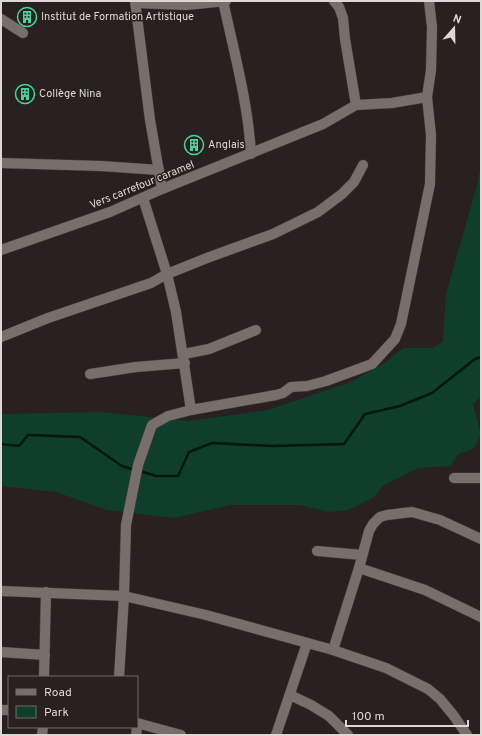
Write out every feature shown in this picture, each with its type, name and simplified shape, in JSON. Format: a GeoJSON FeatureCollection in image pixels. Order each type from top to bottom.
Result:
{"type":"FeatureCollection","features":[{"type":"Feature","properties":{"kind":"street"},"geometry":{"type":"LineString","coordinates":[[222,1],[242,87],[250,131],[251,154]]}},
{"type":"Feature","properties":{"kind":"street"},"geometry":{"type":"LineString","coordinates":[[162,189],[150,120],[136,2],[186,5],[226,1]]}},
{"type":"Feature","properties":{"kind":"street"},"geometry":{"type":"LineString","coordinates":[[334,1],[343,18],[356,105]]}},
{"type":"Feature","properties":{"kind":"street"},"geometry":{"type":"LineString","coordinates":[[119,676],[124,596],[126,525],[138,466],[152,425],[168,416],[191,410],[276,395],[283,393],[291,386],[307,386],[326,381],[372,364],[395,339],[400,324],[430,184],[431,135],[427,97],[431,70],[432,26],[429,1]]}},
{"type":"Feature","properties":{"kind":"street"},"geometry":{"type":"LineString","coordinates":[[1,19],[23,33]]}},
{"type":"Feature","properties":{"kind":"street","name":"Vers carrefour caramel"},"geometry":{"type":"LineString","coordinates":[[1,250],[110,212],[162,189],[323,124],[356,105],[392,103],[427,97]]}},
{"type":"Feature","properties":{"kind":"street"},"geometry":{"type":"LineString","coordinates":[[1,163],[101,166],[159,170]]}},
{"type":"Feature","properties":{"kind":"street"},"geometry":{"type":"LineString","coordinates":[[1,337],[48,318],[151,284],[167,274],[240,245],[273,234],[318,212],[342,194],[354,182],[363,165]]}},
{"type":"Feature","properties":{"kind":"street"},"geometry":{"type":"LineString","coordinates":[[143,198],[167,274],[176,312],[191,410]]}},
{"type":"Feature","properties":{"kind":"street"},"geometry":{"type":"LineString","coordinates":[[90,374],[184,359],[256,330]]}},
{"type":"Feature","properties":{"kind":"street"},"geometry":{"type":"LineString","coordinates":[[454,478],[481,478]]}},
{"type":"Feature","properties":{"kind":"street"},"geometry":{"type":"LineString","coordinates":[[333,650],[369,531],[380,517],[412,512],[440,520],[481,539]]}},
{"type":"Feature","properties":{"kind":"street"},"geometry":{"type":"LineString","coordinates":[[317,551],[362,555]]}},
{"type":"Feature","properties":{"kind":"street"},"geometry":{"type":"LineString","coordinates":[[359,568],[425,590],[481,617]]}},
{"type":"Feature","properties":{"kind":"street"},"geometry":{"type":"LineString","coordinates":[[1,591],[124,596],[206,615],[333,650],[386,668],[428,689],[450,710],[467,735]]}},
{"type":"Feature","properties":{"kind":"street"},"geometry":{"type":"LineString","coordinates":[[44,676],[46,592]]}},
{"type":"Feature","properties":{"kind":"street"},"geometry":{"type":"LineString","coordinates":[[276,735],[307,642]]}},
{"type":"Feature","properties":{"kind":"street"},"geometry":{"type":"LineString","coordinates":[[1,652],[45,655]]}},
{"type":"Feature","properties":{"kind":"street"},"geometry":{"type":"LineString","coordinates":[[290,695],[329,716],[348,735]]}},
{"type":"Feature","properties":{"kind":"street"},"geometry":{"type":"LineString","coordinates":[[138,725],[181,735]]}},
{"type":"Feature","properties":{"kind":"green space"},"geometry":{"type":"Polygon","coordinates":[[[481,163],[481,397],[473,404],[481,435],[473,449],[458,454],[451,466],[418,468],[382,486],[374,497],[348,510],[329,512],[300,505],[230,505],[174,518],[107,510],[56,492],[1,486],[1,414],[100,412],[189,421],[268,410],[351,382],[386,362],[403,348],[432,348],[443,342],[446,294],[478,182],[481,163]]]}},
{"type":"Feature","properties":{"kind":"waterway"},"geometry":{"type":"LineString","coordinates":[[140,471],[156,476],[178,476],[189,452],[212,443],[272,446],[344,444],[365,414],[400,406],[432,393],[475,359],[481,357]]}},
{"type":"Feature","properties":{"kind":"waterway"},"geometry":{"type":"LineString","coordinates":[[1,444],[19,446],[28,435],[80,437],[122,466],[135,470]]}},
{"type":"Feature","properties":{"kind":"place","name":"Institut de Formation Artistique"},"geometry":{"type":"Point","coordinates":[27,17]}},
{"type":"Feature","properties":{"kind":"place","name":"Collège Nina"},"geometry":{"type":"Point","coordinates":[25,94]}},
{"type":"Feature","properties":{"kind":"place","name":"Anglais"},"geometry":{"type":"Point","coordinates":[194,145]}}]}
